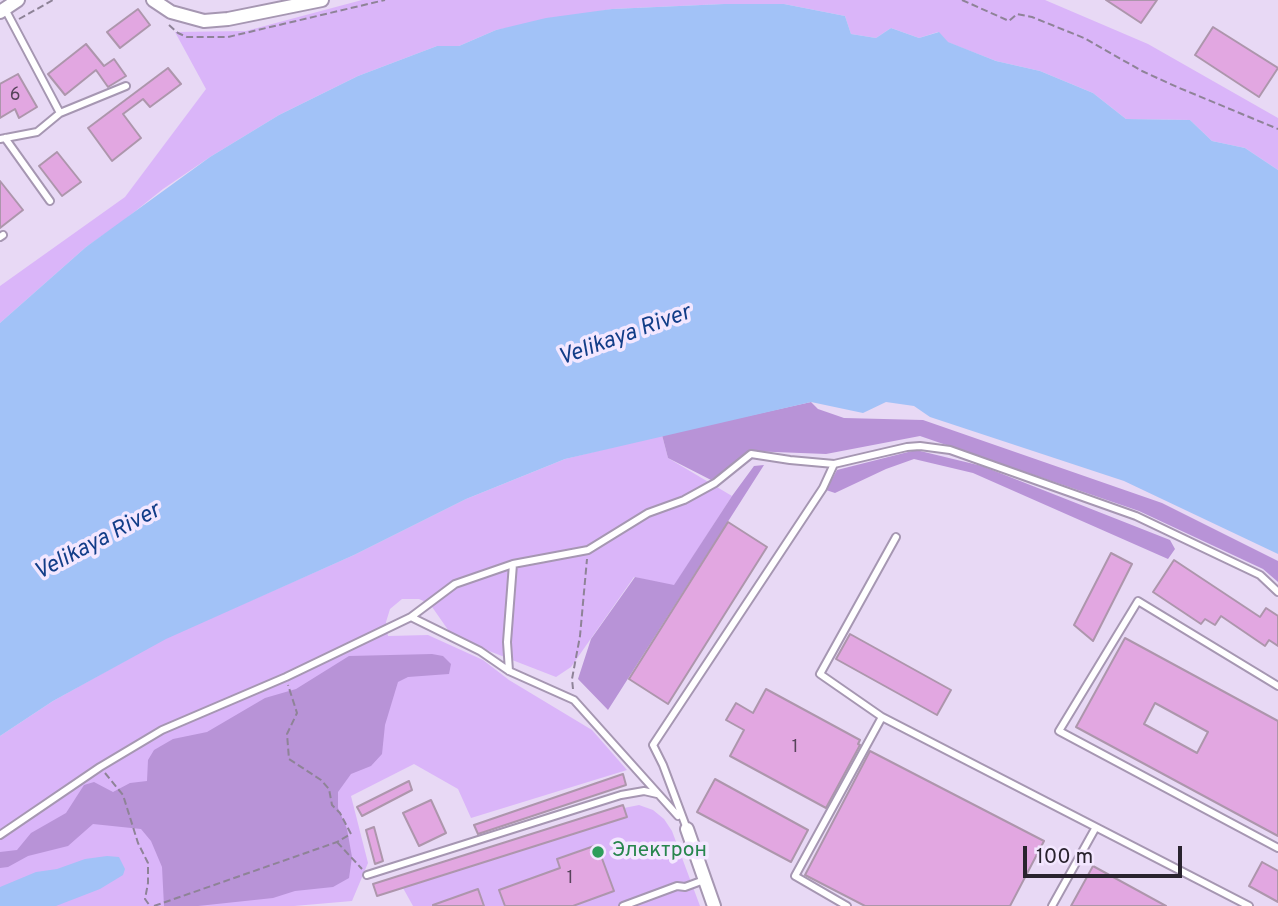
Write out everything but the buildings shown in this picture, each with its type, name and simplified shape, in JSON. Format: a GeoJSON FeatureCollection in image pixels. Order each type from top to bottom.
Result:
{"type":"FeatureCollection","features":[{"type":"Feature","properties":{"kind":"street"},"geometry":{"type":"LineString","coordinates":[[2,10],[18,0]]}},
{"type":"Feature","properties":{"kind":"street"},"geometry":{"type":"LineString","coordinates":[[153,0],[171,12],[204,21],[228,19],[280,4],[322,0]]}},
{"type":"Feature","properties":{"kind":"street"},"geometry":{"type":"LineString","coordinates":[[687,829],[714,906]]}},
{"type":"Feature","properties":{"kind":"lane"},"geometry":{"type":"LineString","coordinates":[[2,10],[60,113]]}},
{"type":"Feature","properties":{"kind":"lane"},"geometry":{"type":"LineString","coordinates":[[50,201],[3,139],[37,132],[60,113],[125,86]]}},
{"type":"Feature","properties":{"kind":"lane"},"geometry":{"type":"LineString","coordinates":[[0,835],[100,766],[162,730],[286,677],[411,617],[455,584],[513,564],[588,550],[648,513],[684,500],[715,483],[751,454],[834,464],[907,447],[950,450],[1136,516],[1259,575],[1278,592]]}},
{"type":"Feature","properties":{"kind":"lane"},"geometry":{"type":"LineString","coordinates":[[687,829],[653,745],[822,488],[834,464]]}},
{"type":"Feature","properties":{"kind":"lane"},"geometry":{"type":"LineString","coordinates":[[896,537],[820,674],[881,717],[1249,906]]}},
{"type":"Feature","properties":{"kind":"lane"},"geometry":{"type":"LineString","coordinates":[[509,671],[507,642],[513,564]]}},
{"type":"Feature","properties":{"kind":"lane"},"geometry":{"type":"LineString","coordinates":[[1278,686],[1138,601],[1059,731],[1278,848]]}},
{"type":"Feature","properties":{"kind":"lane"},"geometry":{"type":"LineString","coordinates":[[411,617],[480,651],[509,671],[574,701],[642,779],[674,808],[687,829]]}},
{"type":"Feature","properties":{"kind":"lane"},"geometry":{"type":"LineString","coordinates":[[847,906],[795,876],[881,717]]}},
{"type":"Feature","properties":{"kind":"lane"},"geometry":{"type":"LineString","coordinates":[[367,875],[621,795],[644,791],[661,795]]}},
{"type":"Feature","properties":{"kind":"lane"},"geometry":{"type":"LineString","coordinates":[[1052,906],[1096,827]]}},
{"type":"Feature","properties":{"kind":"lane"},"geometry":{"type":"LineString","coordinates":[[623,906],[705,880]]}},
{"type":"Feature","properties":{"kind":"path"},"geometry":{"type":"LineString","coordinates":[[11,24],[53,0]]}},
{"type":"Feature","properties":{"kind":"path"},"geometry":{"type":"LineString","coordinates":[[962,0],[1009,21],[1017,14],[1032,17],[1084,38],[1142,71],[1278,129]]}},
{"type":"Feature","properties":{"kind":"path"},"geometry":{"type":"LineString","coordinates":[[574,701],[572,679],[580,636],[588,550]]}},
{"type":"Feature","properties":{"kind":"path"},"geometry":{"type":"LineString","coordinates":[[100,766],[123,795],[138,843],[148,863],[145,899],[152,906],[337,842],[351,834],[330,800],[329,789],[321,780],[289,759],[287,734],[297,713],[286,677]]}},
{"type":"Feature","properties":{"kind":"path"},"geometry":{"type":"LineString","coordinates":[[337,842],[367,875]]}},
{"type":"Feature","properties":{"kind":"shaded area"},"geometry":{"type":"Polygon","coordinates":[[[362,0],[1045,0],[1148,44],[1278,118],[1278,170],[1245,148],[1212,141],[1190,120],[1126,119],[1093,93],[1040,71],[996,61],[947,42],[938,32],[919,38],[891,28],[876,38],[851,34],[845,16],[784,4],[612,9],[496,30],[459,46],[437,46],[358,76],[279,115],[163,189],[86,247],[0,323],[0,286],[125,197],[206,89],[175,32],[246,31],[362,0]]]}},
{"type":"Feature","properties":{"kind":"shaded area"},"geometry":{"type":"Polygon","coordinates":[[[811,402],[818,409],[844,418],[923,420],[1162,503],[1278,561],[1278,582],[1263,569],[1139,511],[920,436],[826,454],[750,451],[713,481],[668,458],[662,435],[811,402]]]}},
{"type":"Feature","properties":{"kind":"shaded area"},"geometry":{"type":"Polygon","coordinates":[[[662,435],[668,458],[732,496],[674,586],[634,577],[571,667],[556,677],[453,637],[430,604],[419,599],[402,599],[390,609],[386,622],[388,636],[428,635],[483,660],[509,680],[592,730],[627,770],[471,818],[458,789],[414,764],[351,796],[368,863],[352,901],[294,906],[0,906],[0,736],[53,701],[166,638],[354,555],[466,499],[565,459],[662,435]]]}},
{"type":"Feature","properties":{"kind":"shaded area"},"geometry":{"type":"Polygon","coordinates":[[[916,450],[982,466],[1170,540],[1175,549],[1168,559],[973,473],[914,459],[835,493],[826,490],[837,470],[916,450]]]}},
{"type":"Feature","properties":{"kind":"shaded area"},"geometry":{"type":"Polygon","coordinates":[[[764,465],[608,710],[578,679],[591,639],[635,577],[674,585],[754,466],[764,465]]]}},
{"type":"Feature","properties":{"kind":"shaded area"},"geometry":{"type":"Polygon","coordinates":[[[349,656],[443,656],[451,664],[449,674],[408,677],[398,682],[385,725],[382,754],[371,766],[351,774],[338,792],[338,808],[347,829],[352,857],[349,878],[333,887],[295,891],[273,898],[198,906],[164,906],[162,867],[151,841],[141,829],[93,824],[68,846],[28,856],[8,867],[0,868],[0,852],[17,850],[31,833],[66,813],[84,785],[94,782],[113,792],[130,783],[147,781],[148,760],[154,750],[173,739],[207,732],[265,698],[296,689],[349,656]]]}},
{"type":"Feature","properties":{"kind":"shaded area","name":"Электрон"},"geometry":{"type":"Polygon","coordinates":[[[639,805],[653,810],[664,819],[672,831],[700,906],[413,906],[403,888],[627,817],[624,808],[639,805]]]}},
{"type":"Feature","properties":{"kind":"water","name":"Velikaya River"},"geometry":{"type":"Polygon","coordinates":[[[784,4],[845,16],[851,34],[876,38],[891,28],[919,38],[939,32],[948,42],[996,61],[1040,71],[1093,93],[1126,119],[1190,120],[1212,141],[1245,148],[1278,170],[1278,554],[1124,481],[930,417],[914,406],[886,402],[863,413],[811,402],[565,459],[466,499],[354,555],[166,639],[53,701],[0,736],[0,323],[86,247],[210,157],[279,115],[358,76],[437,46],[459,46],[496,30],[546,18],[612,9],[784,4]]]}},
{"type":"Feature","properties":{"kind":"water"},"geometry":{"type":"Polygon","coordinates":[[[107,856],[119,857],[125,869],[123,875],[100,889],[56,906],[0,906],[0,887],[36,872],[107,856]]]}},
{"type":"Feature","properties":{"kind":"place","name":"Электрон"},"geometry":{"type":"Point","coordinates":[598,852]}}]}
